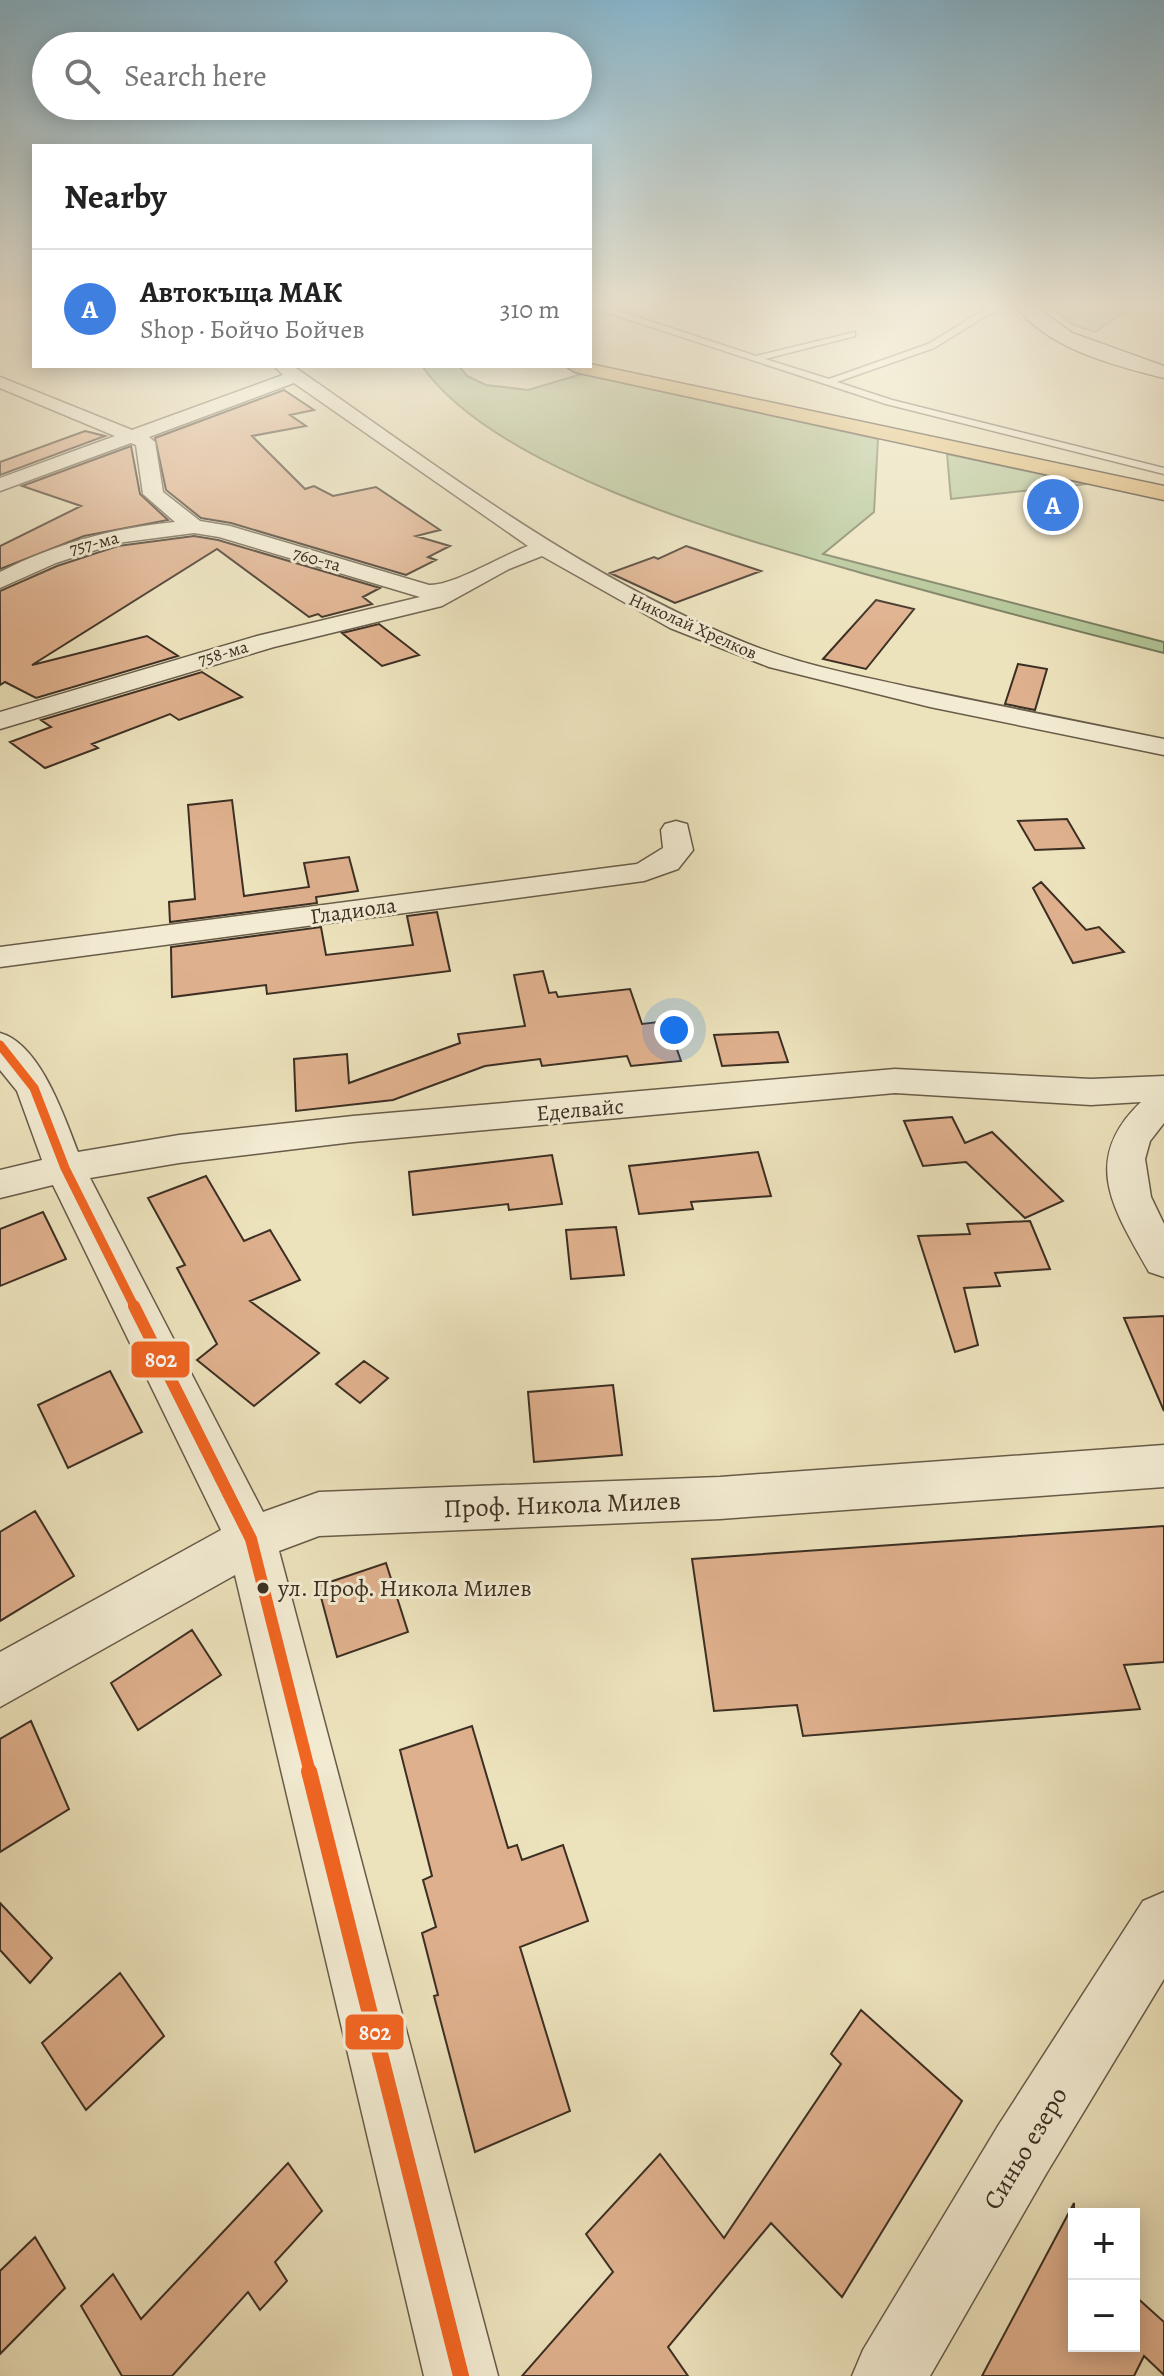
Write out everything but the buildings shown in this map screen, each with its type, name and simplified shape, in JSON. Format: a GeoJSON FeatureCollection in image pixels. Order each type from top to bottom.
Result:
{"type":"FeatureCollection","features":[{"type":"Feature","properties":{"kind":"highway"},"geometry":{"type":"LineString","coordinates":[[792,413],[1164,493]]}},
{"type":"Feature","properties":{"kind":"street"},"geometry":{"type":"LineString","coordinates":[[76,413],[135,437]]}},
{"type":"Feature","properties":{"kind":"street"},"geometry":{"type":"LineString","coordinates":[[0,485],[135,437],[191,413]]}},
{"type":"Feature","properties":{"kind":"street","name":"Николай Хрелков"},"geometry":{"type":"LineString","coordinates":[[350,413],[546,547],[644,606],[739,649],[800,670],[1002,716],[1164,747]]}},
{"type":"Feature","properties":{"kind":"street","name":"760-та"},"geometry":{"type":"LineString","coordinates":[[135,437],[145,442],[153,494],[194,527],[222,531],[427,592],[447,593]]}},
{"type":"Feature","properties":{"kind":"street","name":"757-ма"},"geometry":{"type":"LineString","coordinates":[[0,581],[47,555],[91,541],[143,531],[194,527]]}},
{"type":"Feature","properties":{"kind":"street"},"geometry":{"type":"LineString","coordinates":[[447,593],[501,564],[546,547]]}},
{"type":"Feature","properties":{"kind":"street","name":"758-ма"},"geometry":{"type":"LineString","coordinates":[[0,721],[266,641],[434,601],[447,593]]}},
{"type":"Feature","properties":{"kind":"street","name":"Гладиола"},"geometry":{"type":"LineString","coordinates":[[0,957],[644,872],[667,862],[678,850],[676,830]]}},
{"type":"Feature","properties":{"kind":"street"},"geometry":{"type":"LineString","coordinates":[[0,1045],[34,1088],[65,1168],[251,1539],[461,2376]]}},
{"type":"Feature","properties":{"kind":"street","name":"Еделвайс"},"geometry":{"type":"LineString","coordinates":[[0,1184],[65,1168],[179,1149],[353,1129],[895,1081],[1091,1092],[1164,1088]]}},
{"type":"Feature","properties":{"kind":"street"},"geometry":{"type":"LineString","coordinates":[[1164,1101],[1133,1131],[1123,1163],[1124,1180],[1164,1261]]}},
{"type":"Feature","properties":{"kind":"street","name":"Проф. Никола Милев"},"geometry":{"type":"LineString","coordinates":[[0,1681],[251,1539],[319,1514],[720,1498],[1164,1466]]}},
{"type":"Feature","properties":{"kind":"street","name":"Синьо езеро"},"geometry":{"type":"LineString","coordinates":[[889,2376],[1022,2150],[1164,1922]]}},
{"type":"Feature","properties":{"kind":"lane"},"geometry":{"type":"LineString","coordinates":[[941,413],[1164,471]]}},
{"type":"Feature","properties":{"kind":"green space"},"geometry":{"type":"Polygon","coordinates":[[[470,413],[759,413],[878,439],[874,512],[823,554],[1164,642],[1164,653],[977,605],[754,542],[626,497],[563,470],[506,439],[470,413]]]}},
{"type":"Feature","properties":{"kind":"green space"},"geometry":{"type":"Polygon","coordinates":[[[947,454],[1087,484],[951,499],[947,454]]]}},
{"type":"Feature","properties":{"kind":"transit line","name":"802"},"geometry":{"type":"LineString","coordinates":[[0,1045],[34,1088],[65,1168],[251,1539],[461,2376]]}},
{"type":"Feature","properties":{"kind":"place","name":"Автокъща МАК"},"geometry":{"type":"Point","coordinates":[1053,505]}},
{"type":"Feature","properties":{"kind":"place","name":"ул. Проф. Никола Милев"},"geometry":{"type":"Point","coordinates":[263,1588]}}]}
